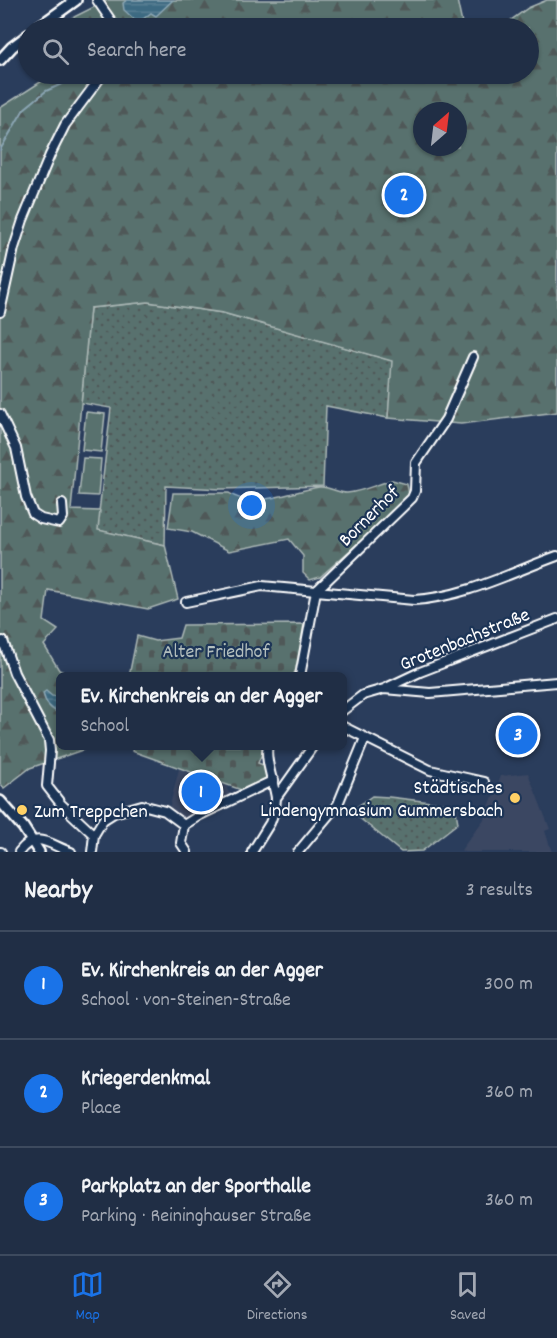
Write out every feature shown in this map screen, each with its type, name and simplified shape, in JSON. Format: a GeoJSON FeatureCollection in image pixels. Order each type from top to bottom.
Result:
{"type":"FeatureCollection","features":[{"type":"Feature","properties":{"kind":"street"},"geometry":{"type":"LineString","coordinates":[[51,18],[76,0]]}},
{"type":"Feature","properties":{"kind":"street"},"geometry":{"type":"LineString","coordinates":[[97,0],[109,18]]}},
{"type":"Feature","properties":{"kind":"street"},"geometry":{"type":"LineString","coordinates":[[0,60],[18,42]]}},
{"type":"Feature","properties":{"kind":"street"},"geometry":{"type":"LineString","coordinates":[[0,312],[14,248],[50,155],[65,125],[96,84]]}},
{"type":"Feature","properties":{"kind":"street","name":"Bornerhof"},"geometry":{"type":"LineString","coordinates":[[316,591],[412,498],[415,491],[416,463],[446,419],[473,357]]}},
{"type":"Feature","properties":{"kind":"street"},"geometry":{"type":"LineString","coordinates":[[0,414],[16,448],[26,496],[33,514],[41,519],[59,522],[63,517],[62,504]]}},
{"type":"Feature","properties":{"kind":"street"},"geometry":{"type":"LineString","coordinates":[[186,602],[262,586],[414,600],[438,598],[480,586],[557,556]]}},
{"type":"Feature","properties":{"kind":"street"},"geometry":{"type":"LineString","coordinates":[[301,672],[316,591]]}},
{"type":"Feature","properties":{"kind":"street","name":"Grotenbachstraße"},"geometry":{"type":"LineString","coordinates":[[347,707],[363,695],[557,619]]}},
{"type":"Feature","properties":{"kind":"street"},"geometry":{"type":"LineString","coordinates":[[3,641],[14,673],[49,740],[46,786],[61,804],[94,835]]}},
{"type":"Feature","properties":{"kind":"street"},"geometry":{"type":"LineString","coordinates":[[384,688],[430,693],[557,682]]}},
{"type":"Feature","properties":{"kind":"street"},"geometry":{"type":"LineString","coordinates":[[347,729],[430,770],[484,782]]}},
{"type":"Feature","properties":{"kind":"street"},"geometry":{"type":"LineString","coordinates":[[298,852],[338,804],[365,738]]}},
{"type":"Feature","properties":{"kind":"street"},"geometry":{"type":"LineString","coordinates":[[252,852],[270,823],[275,809],[274,780],[266,755],[267,750]]}},
{"type":"Feature","properties":{"kind":"street"},"geometry":{"type":"LineString","coordinates":[[276,798],[310,750]]}},
{"type":"Feature","properties":{"kind":"street"},"geometry":{"type":"LineString","coordinates":[[187,852],[181,843],[184,825],[274,780]]}},
{"type":"Feature","properties":{"kind":"street"},"geometry":{"type":"LineString","coordinates":[[0,801],[23,826],[39,852]]}},
{"type":"Feature","properties":{"kind":"street"},"geometry":{"type":"LineString","coordinates":[[92,852],[94,835],[103,820],[114,813],[142,805],[165,811],[184,825]]}},
{"type":"Feature","properties":{"kind":"street"},"geometry":{"type":"LineString","coordinates":[[20,852],[22,848],[39,839],[71,852]]}},
{"type":"Feature","properties":{"kind":"street"},"geometry":{"type":"LineString","coordinates":[[259,841],[263,852]]}},
{"type":"Feature","properties":{"kind":"shaded area"},"geometry":{"type":"Polygon","coordinates":[[[127,0],[173,0],[156,16],[151,13],[144,18],[133,18],[124,10],[123,3],[127,0]]]}},
{"type":"Feature","properties":{"kind":"shaded area"},"geometry":{"type":"Polygon","coordinates":[[[46,691],[56,696],[56,711],[49,706],[43,693],[46,691]]]}},
{"type":"Feature","properties":{"kind":"shaded area"},"geometry":{"type":"Polygon","coordinates":[[[179,769],[228,786],[230,795],[183,819],[169,809],[179,769]]]}},
{"type":"Feature","properties":{"kind":"shaded area","name":"Städtisches Lindengymnasium Gummersbach"},"geometry":{"type":"Polygon","coordinates":[[[528,773],[550,829],[545,831],[552,852],[464,852],[461,850],[484,819],[501,776],[528,773]]]}},
{"type":"Feature","properties":{"kind":"green space"},"geometry":{"type":"Polygon","coordinates":[[[108,0],[457,0],[461,18],[72,18],[108,0]]]}},
{"type":"Feature","properties":{"kind":"green space"},"geometry":{"type":"Polygon","coordinates":[[[547,0],[557,0],[557,412],[461,424],[388,418],[392,361],[223,313],[148,302],[90,308],[71,510],[100,511],[98,530],[165,545],[178,599],[148,609],[48,590],[44,621],[58,630],[44,645],[59,670],[64,672],[56,672],[56,750],[82,750],[30,768],[4,788],[0,783],[0,653],[3,650],[0,643],[0,108],[37,84],[539,84],[539,18],[514,18],[528,8],[547,0]]]}},
{"type":"Feature","properties":{"kind":"green space"},"geometry":{"type":"Polygon","coordinates":[[[148,302],[223,313],[393,361],[388,418],[326,406],[323,486],[221,489],[166,486],[165,545],[97,530],[111,408],[81,403],[90,308],[148,302]]]}},
{"type":"Feature","properties":{"kind":"green space"},"geometry":{"type":"Polygon","coordinates":[[[86,412],[105,414],[101,452],[82,450],[86,412]]]}},
{"type":"Feature","properties":{"kind":"green space"},"geometry":{"type":"Polygon","coordinates":[[[83,458],[101,459],[98,496],[79,495],[83,458]]]}},
{"type":"Feature","properties":{"kind":"green space"},"geometry":{"type":"Polygon","coordinates":[[[392,480],[407,484],[409,494],[403,503],[320,577],[310,580],[303,573],[303,556],[289,539],[229,551],[192,532],[168,528],[173,493],[229,493],[238,498],[260,500],[319,487],[347,493],[364,490],[392,480]]]}},
{"type":"Feature","properties":{"kind":"green space","name":"Alter Friedhof"},"geometry":{"type":"Polygon","coordinates":[[[304,624],[296,669],[295,672],[130,672],[137,636],[155,641],[179,638],[183,625],[304,624]]]}},
{"type":"Feature","properties":{"kind":"green space"},"geometry":{"type":"Polygon","coordinates":[[[263,750],[258,763],[271,768],[269,780],[247,792],[132,751],[263,750]]]}},
{"type":"Feature","properties":{"kind":"green space"},"geometry":{"type":"Polygon","coordinates":[[[372,796],[455,805],[458,823],[422,851],[401,852],[351,811],[372,796]]]}},
{"type":"Feature","properties":{"kind":"waterway"},"geometry":{"type":"LineString","coordinates":[[0,150],[24,109],[46,91],[62,84]]}},
{"type":"Feature","properties":{"kind":"place","name":"Kriegerdenkmal"},"geometry":{"type":"Point","coordinates":[404,195]}},
{"type":"Feature","properties":{"kind":"place","name":"Parkplatz an der Sporthalle"},"geometry":{"type":"Point","coordinates":[518,735]}},
{"type":"Feature","properties":{"kind":"place","name":"Ev. Kirchenkreis an der Agger"},"geometry":{"type":"Point","coordinates":[201,792]}},
{"type":"Feature","properties":{"kind":"place","name":"Städtisches Lindengymnasium Gummersbach"},"geometry":{"type":"Point","coordinates":[515,798]}},
{"type":"Feature","properties":{"kind":"place","name":"Zum Treppchen"},"geometry":{"type":"Point","coordinates":[22,810]}}]}
